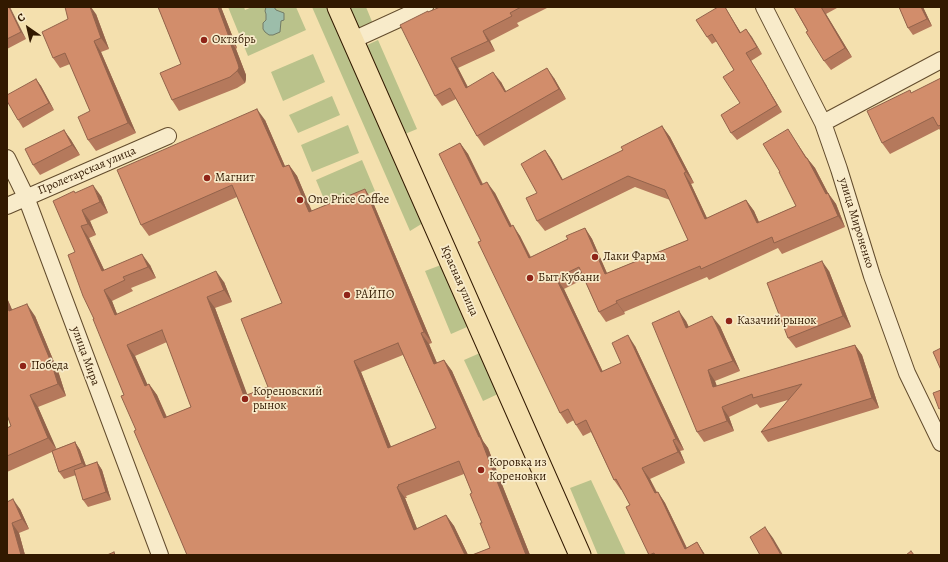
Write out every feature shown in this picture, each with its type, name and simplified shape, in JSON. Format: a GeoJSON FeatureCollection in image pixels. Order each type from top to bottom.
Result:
{"type":"FeatureCollection","features":[{"type":"Feature","properties":{"kind":"main road","name":"Красная улица"},"geometry":{"type":"LineString","coordinates":[[338,7],[580,555]]}},
{"type":"Feature","properties":{"kind":"street"},"geometry":{"type":"LineString","coordinates":[[353,40],[425,7]]}},
{"type":"Feature","properties":{"kind":"street","name":"улица Мироненко"},"geometry":{"type":"LineString","coordinates":[[764,7],[822,123],[839,169],[872,276],[907,373],[941,443]]}},
{"type":"Feature","properties":{"kind":"street"},"geometry":{"type":"LineString","coordinates":[[822,123],[941,60]]}},
{"type":"Feature","properties":{"kind":"street","name":"Пролетарская улица"},"geometry":{"type":"LineString","coordinates":[[7,206],[168,136]]}},
{"type":"Feature","properties":{"kind":"street","name":"улица Мира"},"geometry":{"type":"LineString","coordinates":[[7,158],[26,197],[160,555]]}},
{"type":"Feature","properties":{"kind":"green space"},"geometry":{"type":"Polygon","coordinates":[[[228,7],[244,7],[245,10],[252,7],[296,7],[306,30],[248,56],[228,7]]]}},
{"type":"Feature","properties":{"kind":"green space"},"geometry":{"type":"Polygon","coordinates":[[[312,7],[327,7],[423,223],[410,231],[312,7]]]}},
{"type":"Feature","properties":{"kind":"green space"},"geometry":{"type":"Polygon","coordinates":[[[346,7],[366,7],[373,24],[357,31],[346,7]]]}},
{"type":"Feature","properties":{"kind":"green space"},"geometry":{"type":"Polygon","coordinates":[[[378,40],[417,129],[405,134],[367,45],[378,40]]]}},
{"type":"Feature","properties":{"kind":"green space"},"geometry":{"type":"Polygon","coordinates":[[[313,54],[325,82],[283,101],[271,72],[313,54]]]}},
{"type":"Feature","properties":{"kind":"green space"},"geometry":{"type":"Polygon","coordinates":[[[332,96],[340,115],[298,133],[289,115],[332,96]]]}},
{"type":"Feature","properties":{"kind":"green space"},"geometry":{"type":"Polygon","coordinates":[[[348,125],[359,153],[312,172],[301,145],[348,125]]]}},
{"type":"Feature","properties":{"kind":"green space"},"geometry":{"type":"Polygon","coordinates":[[[362,160],[375,191],[329,211],[316,180],[362,160]]]}},
{"type":"Feature","properties":{"kind":"green space"},"geometry":{"type":"Polygon","coordinates":[[[441,265],[467,327],[451,334],[425,271],[441,265]]]}},
{"type":"Feature","properties":{"kind":"green space"},"geometry":{"type":"Polygon","coordinates":[[[480,353],[498,394],[483,401],[464,360],[480,353]]]}},
{"type":"Feature","properties":{"kind":"green space"},"geometry":{"type":"Polygon","coordinates":[[[591,480],[626,555],[598,555],[570,488],[591,480]]]}},
{"type":"Feature","properties":{"kind":"shaded area"},"geometry":{"type":"Polygon","coordinates":[[[266,7],[274,7],[276,10],[284,13],[284,20],[281,21],[280,32],[273,35],[269,35],[263,29],[263,23],[266,20],[266,7]]]}},
{"type":"Feature","properties":{"kind":"building"},"geometry":{"type":"Polygon","coordinates":[[[7,7],[9,7],[21,32],[7,39],[7,7]]]}},
{"type":"Feature","properties":{"kind":"building"},"geometry":{"type":"Polygon","coordinates":[[[65,7],[90,7],[101,38],[94,41],[128,123],[88,140],[78,117],[90,111],[65,53],[53,58],[42,32],[68,19],[65,7]]]}},
{"type":"Feature","properties":{"kind":"building","name":"Октябрь"},"geometry":{"type":"Polygon","coordinates":[[[158,7],[218,7],[238,64],[239,68],[237,71],[230,77],[172,100],[160,73],[181,64],[158,7]]]}},
{"type":"Feature","properties":{"kind":"building"},"geometry":{"type":"Polygon","coordinates":[[[440,7],[521,7],[510,13],[512,16],[483,31],[488,41],[451,58],[466,88],[493,72],[505,92],[547,68],[559,89],[477,136],[450,88],[435,96],[400,25],[428,11],[440,7]]]}},
{"type":"Feature","properties":{"kind":"building"},"geometry":{"type":"Polygon","coordinates":[[[718,7],[725,7],[740,33],[746,29],[757,47],[746,53],[777,105],[731,133],[721,115],[740,103],[723,77],[734,70],[712,34],[707,37],[696,20],[718,7]]]}},
{"type":"Feature","properties":{"kind":"building"},"geometry":{"type":"Polygon","coordinates":[[[794,7],[821,7],[845,48],[824,61],[806,32],[808,31],[794,7]]]}},
{"type":"Feature","properties":{"kind":"building"},"geometry":{"type":"Polygon","coordinates":[[[899,7],[921,7],[927,19],[908,28],[899,7]]]}},
{"type":"Feature","properties":{"kind":"building"},"geometry":{"type":"Polygon","coordinates":[[[941,78],[941,125],[938,126],[933,117],[882,143],[867,111],[910,90],[911,93],[941,78]]]}},
{"type":"Feature","properties":{"kind":"building"},"geometry":{"type":"Polygon","coordinates":[[[36,79],[49,103],[18,120],[7,101],[7,95],[36,79]]]}},
{"type":"Feature","properties":{"kind":"building","name":"Кореновский рынок"},"geometry":{"type":"Polygon","coordinates":[[[257,109],[283,167],[289,165],[309,212],[365,189],[424,332],[421,333],[434,364],[444,360],[480,437],[526,555],[472,555],[490,548],[470,494],[472,493],[459,461],[398,485],[399,486],[397,487],[414,530],[446,515],[465,555],[187,555],[134,431],[136,430],[121,396],[124,395],[94,319],[83,296],[68,255],[75,252],[53,201],[74,191],[75,193],[93,185],[100,202],[82,210],[88,224],[81,226],[102,271],[142,254],[148,267],[123,277],[125,280],[104,290],[115,315],[216,271],[224,290],[207,297],[244,396],[268,387],[241,319],[282,303],[232,185],[141,225],[117,170],[257,109]],[[162,330],[127,345],[145,386],[149,384],[164,418],[191,407],[162,330]],[[398,343],[354,361],[388,448],[436,428],[398,343]]]}},
{"type":"Feature","properties":{"kind":"building"},"geometry":{"type":"Polygon","coordinates":[[[662,126],[686,172],[684,173],[705,219],[746,200],[757,223],[796,206],[780,172],[763,144],[788,129],[807,158],[826,194],[828,193],[838,216],[774,243],[772,237],[701,269],[700,266],[616,301],[617,303],[599,312],[579,267],[556,278],[601,372],[621,363],[612,343],[628,335],[676,439],[673,440],[678,452],[642,468],[655,493],[658,492],[685,549],[697,542],[704,555],[655,555],[654,553],[649,555],[626,507],[630,505],[616,479],[614,480],[586,420],[576,425],[568,409],[560,413],[478,242],[481,241],[439,154],[460,143],[481,185],[487,182],[510,227],[513,225],[529,258],[568,239],[566,236],[585,228],[605,274],[688,240],[665,190],[628,176],[537,221],[526,198],[537,193],[521,164],[545,150],[562,180],[623,150],[621,147],[662,126]]]}},
{"type":"Feature","properties":{"kind":"building"},"geometry":{"type":"Polygon","coordinates":[[[64,130],[72,145],[33,165],[25,149],[64,130]]]}},
{"type":"Feature","properties":{"kind":"building"},"geometry":{"type":"Polygon","coordinates":[[[822,261],[843,316],[788,338],[767,283],[822,261]]]}},
{"type":"Feature","properties":{"kind":"building"},"geometry":{"type":"Polygon","coordinates":[[[27,304],[51,362],[58,384],[30,395],[48,438],[7,456],[7,428],[11,426],[7,415],[7,306],[9,311],[27,304]]]}},
{"type":"Feature","properties":{"kind":"building"},"geometry":{"type":"Polygon","coordinates":[[[679,311],[686,328],[712,316],[733,361],[708,370],[713,387],[855,345],[872,398],[761,432],[802,384],[753,398],[752,394],[722,407],[727,421],[697,432],[652,323],[679,311]]]}},
{"type":"Feature","properties":{"kind":"building"},"geometry":{"type":"Polygon","coordinates":[[[941,348],[941,370],[933,352],[941,348]]]}},
{"type":"Feature","properties":{"kind":"building"},"geometry":{"type":"Polygon","coordinates":[[[941,390],[941,408],[939,409],[933,393],[941,390]]]}},
{"type":"Feature","properties":{"kind":"building"},"geometry":{"type":"Polygon","coordinates":[[[75,442],[82,463],[59,472],[52,451],[75,442]]]}},
{"type":"Feature","properties":{"kind":"building"},"geometry":{"type":"Polygon","coordinates":[[[97,462],[106,492],[83,500],[74,470],[97,462]]]}},
{"type":"Feature","properties":{"kind":"building"},"geometry":{"type":"Polygon","coordinates":[[[13,499],[22,519],[12,523],[21,555],[7,555],[7,502],[13,499]]]}},
{"type":"Feature","properties":{"kind":"building"},"geometry":{"type":"Polygon","coordinates":[[[765,527],[781,555],[760,555],[750,537],[765,527]]]}},
{"type":"Feature","properties":{"kind":"building"},"geometry":{"type":"Polygon","coordinates":[[[911,551],[914,555],[906,555],[911,551]]]}},
{"type":"Feature","properties":{"kind":"building"},"geometry":{"type":"Polygon","coordinates":[[[114,552],[115,555],[107,555],[114,552]]]}},
{"type":"Feature","properties":{"kind":"place","name":"Октябрь"},"geometry":{"type":"Point","coordinates":[204,40]}},
{"type":"Feature","properties":{"kind":"place","name":"Магнит"},"geometry":{"type":"Point","coordinates":[207,178]}},
{"type":"Feature","properties":{"kind":"place","name":"One Price Coffee"},"geometry":{"type":"Point","coordinates":[300,200]}},
{"type":"Feature","properties":{"kind":"place","name":"Лаки Фарма"},"geometry":{"type":"Point","coordinates":[595,257]}},
{"type":"Feature","properties":{"kind":"place","name":"Быт Кубани"},"geometry":{"type":"Point","coordinates":[530,278]}},
{"type":"Feature","properties":{"kind":"place","name":"РАЙПО"},"geometry":{"type":"Point","coordinates":[347,295]}},
{"type":"Feature","properties":{"kind":"place","name":"Казачий рынок"},"geometry":{"type":"Point","coordinates":[729,321]}},
{"type":"Feature","properties":{"kind":"place","name":"Победа"},"geometry":{"type":"Point","coordinates":[23,366]}},
{"type":"Feature","properties":{"kind":"place","name":"Кореновский рынок"},"geometry":{"type":"Point","coordinates":[245,399]}},
{"type":"Feature","properties":{"kind":"place","name":"Коровка из Кореновки"},"geometry":{"type":"Point","coordinates":[481,470]}}]}
